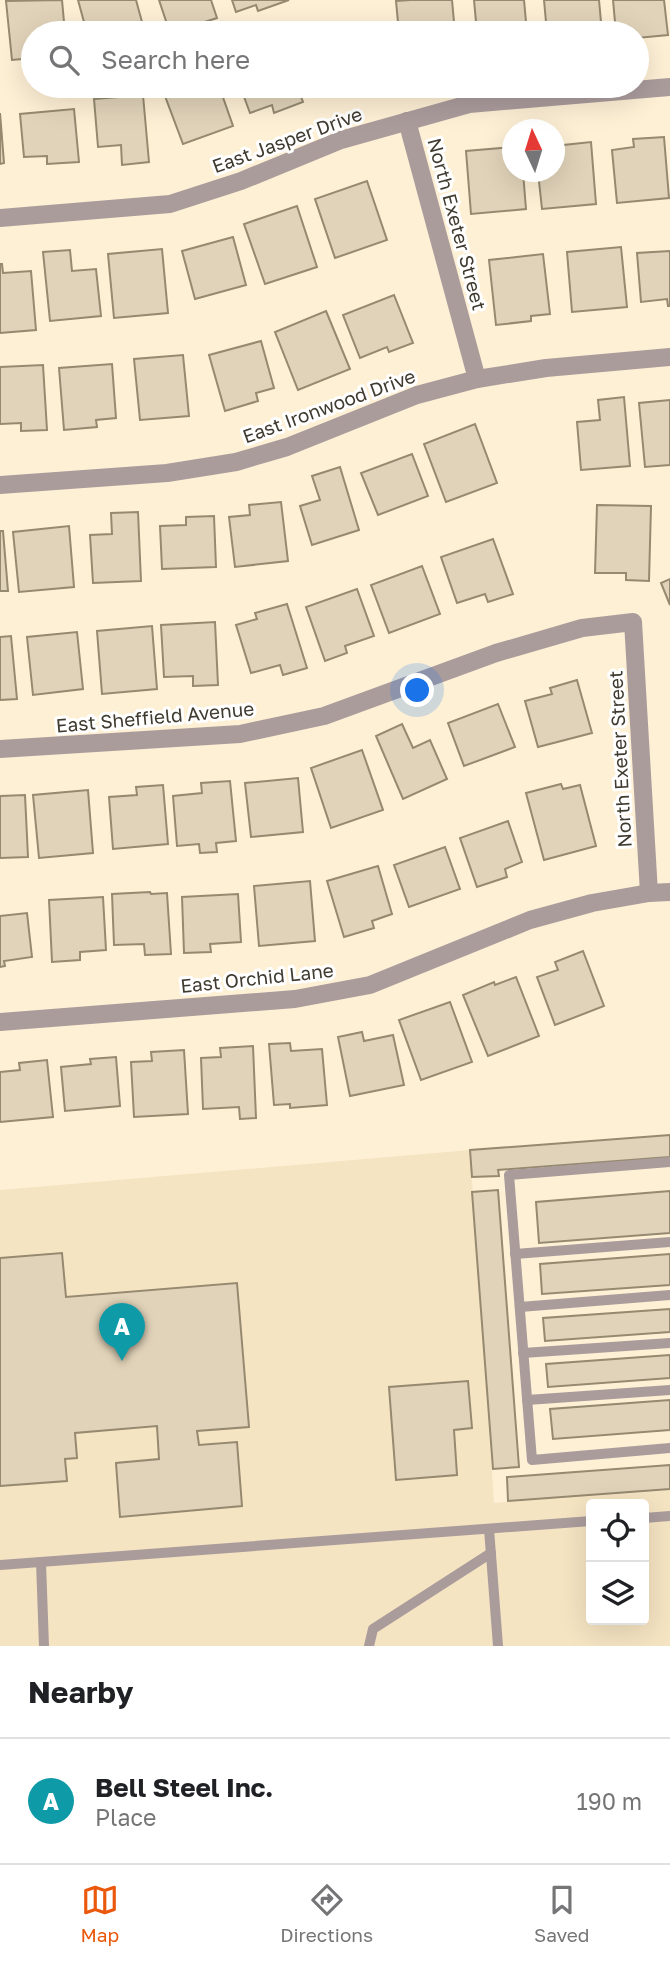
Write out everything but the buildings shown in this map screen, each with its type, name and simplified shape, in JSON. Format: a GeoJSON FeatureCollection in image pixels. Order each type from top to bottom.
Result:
{"type":"FeatureCollection","features":[{"type":"Feature","properties":{"kind":"street","name":"East Jasper Drive"},"geometry":{"type":"LineString","coordinates":[[649,89],[670,87]]}},
{"type":"Feature","properties":{"kind":"street","name":"East Jasper Drive"},"geometry":{"type":"LineString","coordinates":[[0,218],[170,204],[241,181],[341,141],[407,121],[470,104],[541,98]]}},
{"type":"Feature","properties":{"kind":"street","name":"North Exeter Street"},"geometry":{"type":"LineString","coordinates":[[407,121],[477,379]]}},
{"type":"Feature","properties":{"kind":"street","name":"East Ironwood Drive"},"geometry":{"type":"LineString","coordinates":[[0,485],[167,473],[236,462],[287,447],[417,395],[477,379],[546,368],[670,358]]}},
{"type":"Feature","properties":{"kind":"street","name":"North Exeter Street"},"geometry":{"type":"LineString","coordinates":[[634,622],[649,893]]}},
{"type":"Feature","properties":{"kind":"street","name":"East Sheffield Avenue"},"geometry":{"type":"LineString","coordinates":[[0,749],[240,734],[324,716],[496,653],[582,628],[634,622]]}},
{"type":"Feature","properties":{"kind":"street","name":"East Orchid Lane"},"geometry":{"type":"LineString","coordinates":[[0,1022],[295,999],[370,985],[530,920],[592,903],[670,892]]}},
{"type":"Feature","properties":{"kind":"lane"},"geometry":{"type":"LineString","coordinates":[[670,1162],[509,1175],[532,1460],[670,1448]]}},
{"type":"Feature","properties":{"kind":"lane"},"geometry":{"type":"LineString","coordinates":[[515,1254],[670,1242]]}},
{"type":"Feature","properties":{"kind":"lane"},"geometry":{"type":"LineString","coordinates":[[520,1307],[670,1295]]}},
{"type":"Feature","properties":{"kind":"lane"},"geometry":{"type":"LineString","coordinates":[[523,1353],[670,1343]]}},
{"type":"Feature","properties":{"kind":"lane"},"geometry":{"type":"LineString","coordinates":[[527,1400],[670,1390]]}},
{"type":"Feature","properties":{"kind":"lane"},"geometry":{"type":"LineString","coordinates":[[649,1518],[670,1516]]}},
{"type":"Feature","properties":{"kind":"lane"},"geometry":{"type":"LineString","coordinates":[[0,1565],[586,1521]]}},
{"type":"Feature","properties":{"kind":"lane"},"geometry":{"type":"LineString","coordinates":[[489,1529],[498,1646]]}},
{"type":"Feature","properties":{"kind":"lane"},"geometry":{"type":"LineString","coordinates":[[369,1646],[373,1629],[491,1553]]}},
{"type":"Feature","properties":{"kind":"lane"},"geometry":{"type":"LineString","coordinates":[[41,1562],[44,1646]]}},
{"type":"Feature","properties":{"kind":"shaded area"},"geometry":{"type":"Polygon","coordinates":[[[470,1150],[494,1503],[670,1489],[670,1646],[0,1646],[0,1190],[470,1150]]]}},
{"type":"Feature","properties":{"kind":"place","name":"Bell Steel Inc."},"geometry":{"type":"Point","coordinates":[122,1361]}}]}
